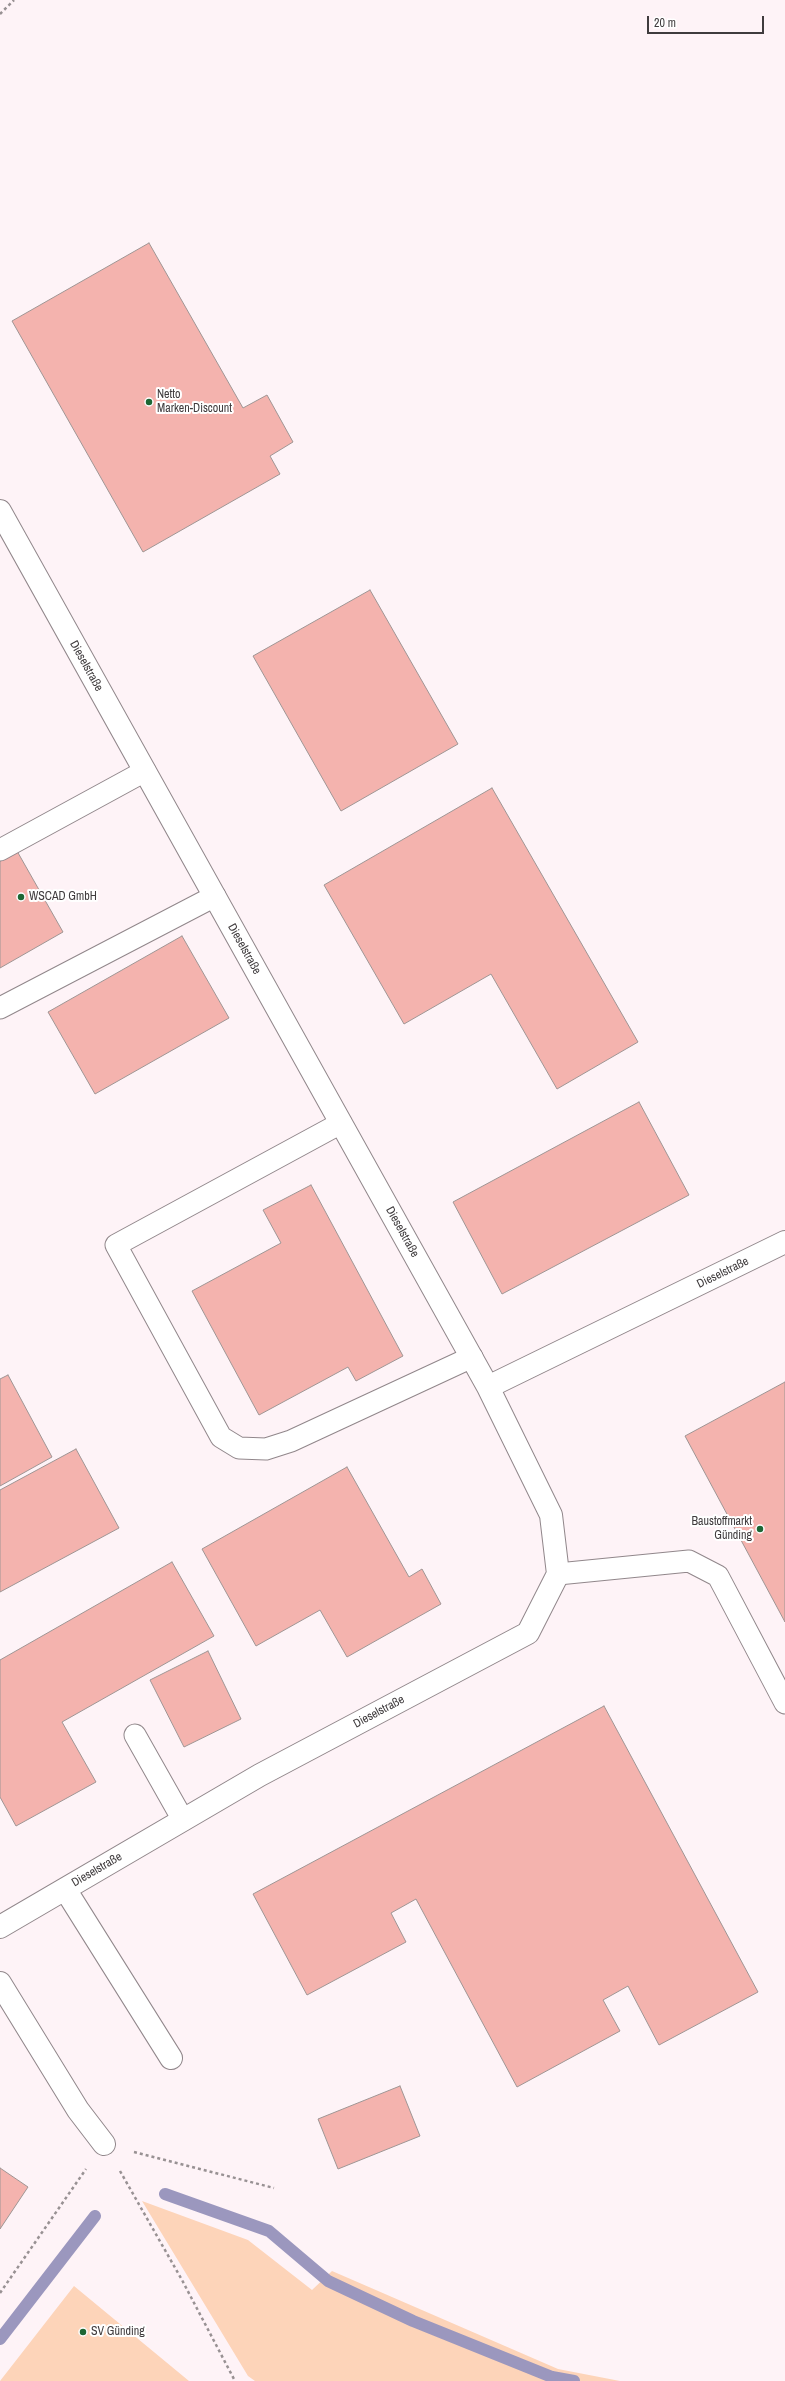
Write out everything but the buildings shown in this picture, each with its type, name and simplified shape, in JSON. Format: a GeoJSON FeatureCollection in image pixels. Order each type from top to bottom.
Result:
{"type":"FeatureCollection","features":[{"type":"Feature","properties":{"kind":"street","name":"Dieselstraße"},"geometry":{"type":"LineString","coordinates":[[0,511],[488,1387],[551,1514],[558,1574],[528,1633],[260,1775],[0,1927]]}},
{"type":"Feature","properties":{"kind":"street","name":"Dieselstraße"},"geometry":{"type":"LineString","coordinates":[[488,1387],[785,1242]]}},
{"type":"Feature","properties":{"kind":"street"},"geometry":{"type":"LineString","coordinates":[[65,1889],[171,2058]]}},
{"type":"Feature","properties":{"kind":"street"},"geometry":{"type":"LineString","coordinates":[[0,1983],[78,2110],[104,2144]]}},
{"type":"Feature","properties":{"kind":"lane"},"geometry":{"type":"LineString","coordinates":[[0,850],[145,771]]}},
{"type":"Feature","properties":{"kind":"lane"},"geometry":{"type":"LineString","coordinates":[[0,1008],[215,896]]}},
{"type":"Feature","properties":{"kind":"lane"},"geometry":{"type":"LineString","coordinates":[[341,1123],[116,1245],[221,1437],[239,1448],[266,1449],[291,1441],[472,1357]]}},
{"type":"Feature","properties":{"kind":"lane"},"geometry":{"type":"LineString","coordinates":[[558,1574],[689,1561],[718,1576],[785,1703]]}},
{"type":"Feature","properties":{"kind":"lane"},"geometry":{"type":"LineString","coordinates":[[136,1735],[183,1820]]}},
{"type":"Feature","properties":{"kind":"path"},"geometry":{"type":"LineString","coordinates":[[0,14],[14,0]]}},
{"type":"Feature","properties":{"kind":"path"},"geometry":{"type":"LineString","coordinates":[[104,2144],[274,2188]]}},
{"type":"Feature","properties":{"kind":"path"},"geometry":{"type":"LineString","coordinates":[[0,2293],[104,2144]]}},
{"type":"Feature","properties":{"kind":"path"},"geometry":{"type":"LineString","coordinates":[[104,2144],[182,2280],[235,2381]]}},
{"type":"Feature","properties":{"kind":"shaded area"},"geometry":{"type":"Polygon","coordinates":[[[142,2201],[248,2240],[312,2290],[332,2271],[558,2369],[620,2381],[255,2381],[248,2376],[142,2201]]]}},
{"type":"Feature","properties":{"kind":"shaded area","name":"SV Günding"},"geometry":{"type":"Polygon","coordinates":[[[74,2286],[189,2381],[0,2381],[74,2286]]]}},
{"type":"Feature","properties":{"kind":"waterway"},"geometry":{"type":"LineString","coordinates":[[165,2194],[269,2231],[328,2281],[413,2321],[552,2377],[574,2381]]}},
{"type":"Feature","properties":{"kind":"waterway"},"geometry":{"type":"LineString","coordinates":[[0,2339],[95,2216]]}},
{"type":"Feature","properties":{"kind":"place","name":"Netto Marken-Discount"},"geometry":{"type":"Point","coordinates":[149,402]}},
{"type":"Feature","properties":{"kind":"place","name":"WSCAD GmbH"},"geometry":{"type":"Point","coordinates":[21,897]}},
{"type":"Feature","properties":{"kind":"place","name":"Baustoffmarkt Günding"},"geometry":{"type":"Point","coordinates":[760,1529]}},
{"type":"Feature","properties":{"kind":"place","name":"SV Günding"},"geometry":{"type":"Point","coordinates":[83,2332]}}]}
